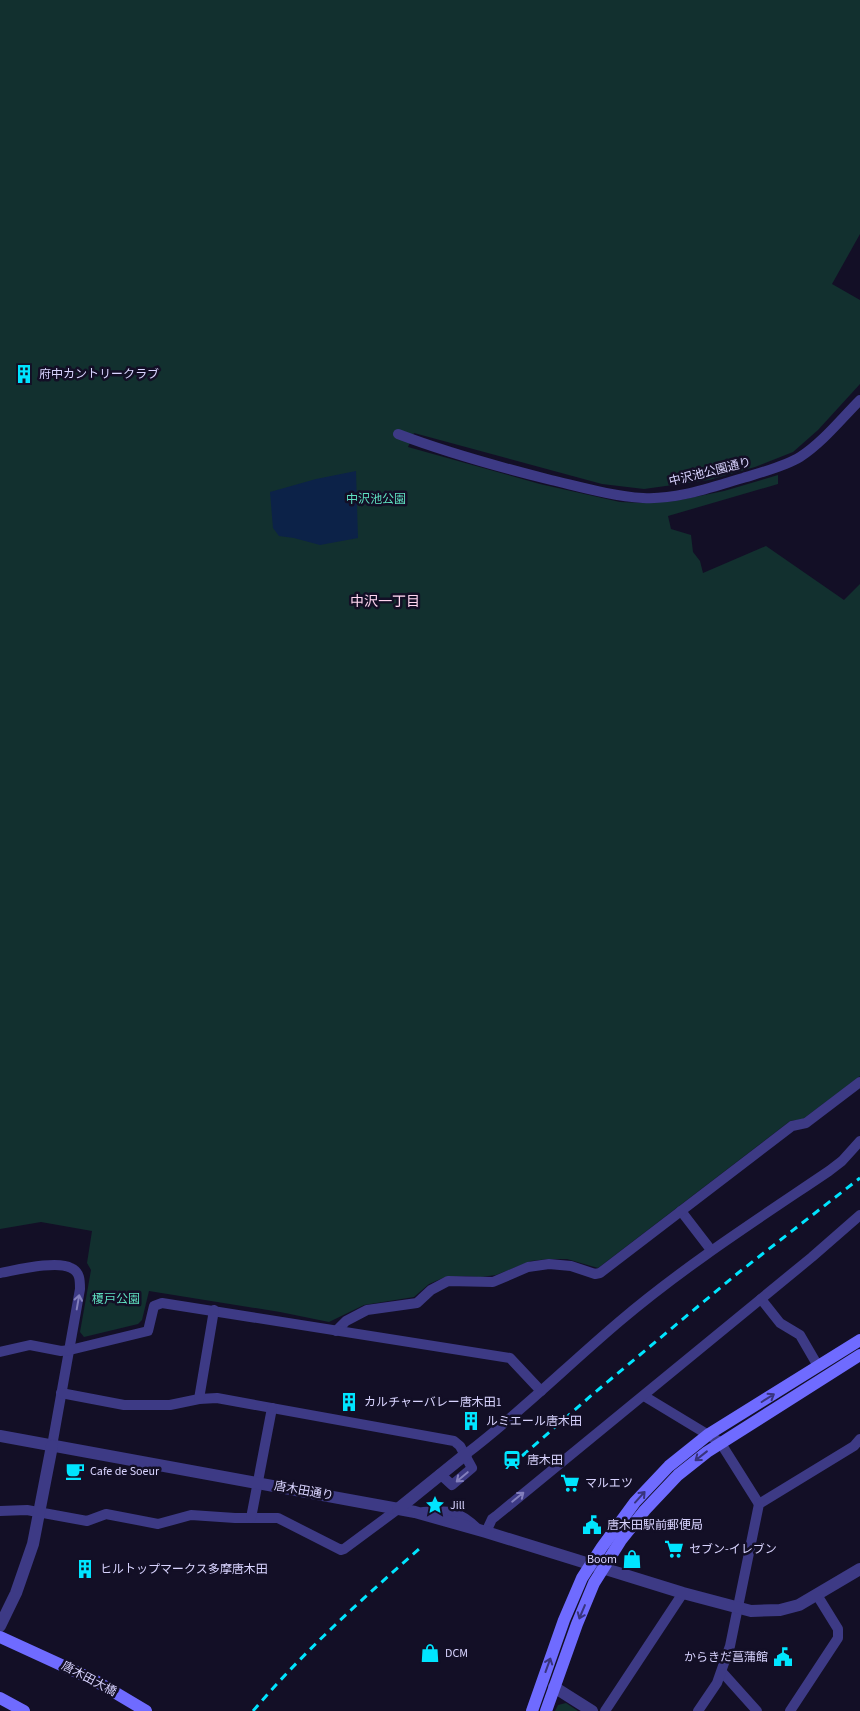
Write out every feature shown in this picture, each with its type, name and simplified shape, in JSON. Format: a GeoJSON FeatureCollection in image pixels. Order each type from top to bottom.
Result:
{"type":"FeatureCollection","features":[{"type":"Feature","properties":{"kind":"main road"},"geometry":{"type":"LineString","coordinates":[[546,1711],[589,1594],[596,1566],[618,1523],[655,1480],[680,1456],[709,1434],[860,1340]]}},
{"type":"Feature","properties":{"kind":"main road"},"geometry":{"type":"LineString","coordinates":[[532,1711],[575,1593],[596,1566],[664,1489],[689,1466],[720,1442],[860,1355]]}},
{"type":"Feature","properties":{"kind":"main road","name":"唐木田大橋"},"geometry":{"type":"LineString","coordinates":[[0,1637],[94,1680],[146,1711]]}},
{"type":"Feature","properties":{"kind":"main road"},"geometry":{"type":"LineString","coordinates":[[1,1698],[24,1711]]}},
{"type":"Feature","properties":{"kind":"street","name":"中沢池公園通り"},"geometry":{"type":"LineString","coordinates":[[398,434],[428,445],[516,471],[599,492],[645,498],[674,496],[758,474],[798,459],[813,448],[860,400]]}},
{"type":"Feature","properties":{"kind":"street"},"geometry":{"type":"LineString","coordinates":[[336,1331],[346,1321],[367,1310],[417,1303],[431,1290],[448,1281],[492,1282],[528,1267],[549,1264],[571,1266],[595,1274],[600,1273],[792,1126],[806,1124],[860,1082]]}},
{"type":"Feature","properties":{"kind":"street"},"geometry":{"type":"LineString","coordinates":[[0,1511],[26,1510],[87,1521],[106,1514],[158,1524],[191,1515],[278,1518],[341,1550],[344,1549],[406,1511],[440,1474],[541,1392],[621,1321],[711,1250],[829,1171],[847,1156],[860,1141]]}},
{"type":"Feature","properties":{"kind":"street"},"geometry":{"type":"LineString","coordinates":[[681,1211],[711,1250]]}},
{"type":"Feature","properties":{"kind":"street"},"geometry":{"type":"LineString","coordinates":[[483,1531],[492,1519],[644,1396],[834,1239],[860,1215]]}},
{"type":"Feature","properties":{"kind":"street"},"geometry":{"type":"LineString","coordinates":[[0,1273],[35,1266],[65,1266],[72,1268],[80,1277],[70,1350],[34,1544],[16,1593],[0,1626]]}},
{"type":"Feature","properties":{"kind":"street"},"geometry":{"type":"LineString","coordinates":[[761,1299],[780,1323],[800,1335],[818,1366]]}},
{"type":"Feature","properties":{"kind":"street"},"geometry":{"type":"LineString","coordinates":[[0,1352],[30,1345],[61,1351],[70,1350],[148,1332],[154,1306],[162,1303],[510,1358],[541,1392]]}},
{"type":"Feature","properties":{"kind":"street"},"geometry":{"type":"LineString","coordinates":[[199,1399],[214,1310]]}},
{"type":"Feature","properties":{"kind":"street"},"geometry":{"type":"LineString","coordinates":[[61,1393],[124,1405],[170,1405],[199,1399],[217,1398],[454,1441],[466,1454]]}},
{"type":"Feature","properties":{"kind":"street"},"geometry":{"type":"LineString","coordinates":[[644,1396],[720,1442],[759,1504],[730,1646],[717,1683],[698,1711]]}},
{"type":"Feature","properties":{"kind":"street"},"geometry":{"type":"LineString","coordinates":[[251,1518],[272,1408]]}},
{"type":"Feature","properties":{"kind":"street","name":"唐木田通り"},"geometry":{"type":"LineString","coordinates":[[0,1436],[406,1511],[483,1531],[738,1609],[761,1612],[799,1605],[860,1569]]}},
{"type":"Feature","properties":{"kind":"street"},"geometry":{"type":"LineString","coordinates":[[759,1504],[854,1446],[860,1439]]}},
{"type":"Feature","properties":{"kind":"street"},"geometry":{"type":"LineString","coordinates":[[606,1711],[683,1593]]}},
{"type":"Feature","properties":{"kind":"street"},"geometry":{"type":"LineString","coordinates":[[790,1711],[838,1638],[838,1629],[817,1595]]}},
{"type":"Feature","properties":{"kind":"street"},"geometry":{"type":"LineString","coordinates":[[722,1672],[757,1711]]}},
{"type":"Feature","properties":{"kind":"street"},"geometry":{"type":"LineString","coordinates":[[554,1687],[592,1711]]}},
{"type":"Feature","properties":{"kind":"green space","name":"府中カントリークラブ"},"geometry":{"type":"Polygon","coordinates":[[[0,0],[860,0],[860,234],[832,284],[860,300],[860,384],[818,430],[793,452],[755,467],[709,480],[644,489],[602,484],[414,433],[408,447],[540,484],[620,502],[675,501],[724,491],[778,475],[778,484],[668,516],[671,529],[691,535],[693,552],[700,561],[703,573],[766,546],[844,600],[860,584],[860,1076],[803,1119],[790,1121],[598,1268],[567,1259],[548,1259],[531,1261],[496,1275],[445,1277],[429,1284],[414,1297],[364,1305],[329,1322],[280,1312],[149,1291],[142,1320],[138,1324],[84,1337],[80,1332],[91,1270],[87,1263],[92,1231],[41,1222],[0,1229],[0,0]]]}},
{"type":"Feature","properties":{"kind":"green space"},"geometry":{"type":"Polygon","coordinates":[[[566,1703],[578,1711],[555,1711],[558,1705],[566,1703]]]}},
{"type":"Feature","properties":{"kind":"water"},"geometry":{"type":"Polygon","coordinates":[[[356,471],[358,538],[320,545],[279,536],[273,528],[270,492],[316,479],[356,471]]]}},
{"type":"Feature","properties":{"kind":"railway"},"geometry":{"type":"LineString","coordinates":[[522,1456],[738,1273],[860,1178]]}},
{"type":"Feature","properties":{"kind":"railway"},"geometry":{"type":"LineString","coordinates":[[253,1711],[312,1647],[419,1549]]}},
{"type":"Feature","properties":{"kind":"place","name":"府中カントリークラブ"},"geometry":{"type":"Point","coordinates":[24,374]}},
{"type":"Feature","properties":{"kind":"place","name":"カルチャーバレー唐木田1"},"geometry":{"type":"Point","coordinates":[349,1402]}},
{"type":"Feature","properties":{"kind":"place","name":"ルミエール唐木田"},"geometry":{"type":"Point","coordinates":[471,1421]}},
{"type":"Feature","properties":{"kind":"place","name":"唐木田"},"geometry":{"type":"Point","coordinates":[512,1460]}},
{"type":"Feature","properties":{"kind":"place","name":"Cafe de Soeur"},"geometry":{"type":"Point","coordinates":[75,1471]}},
{"type":"Feature","properties":{"kind":"place","name":"マルエツ"},"geometry":{"type":"Point","coordinates":[570,1483]}},
{"type":"Feature","properties":{"kind":"place","name":"Jill"},"geometry":{"type":"Point","coordinates":[435,1505]}},
{"type":"Feature","properties":{"kind":"place","name":"唐木田駅前郵便局"},"geometry":{"type":"Point","coordinates":[592,1525]}},
{"type":"Feature","properties":{"kind":"place","name":"セブン-イレブン"},"geometry":{"type":"Point","coordinates":[674,1549]}},
{"type":"Feature","properties":{"kind":"place","name":"Boom"},"geometry":{"type":"Point","coordinates":[632,1559]}},
{"type":"Feature","properties":{"kind":"place","name":"ヒルトップマークス多摩唐木田"},"geometry":{"type":"Point","coordinates":[85,1569]}},
{"type":"Feature","properties":{"kind":"place","name":"DCM"},"geometry":{"type":"Point","coordinates":[430,1653]}},
{"type":"Feature","properties":{"kind":"place","name":"からきだ菖蒲館"},"geometry":{"type":"Point","coordinates":[783,1657]}},
{"type":"Feature","properties":{"kind":"district","name":"中沢一丁目"},"geometry":{"type":"Point","coordinates":[385,602]}},
{"type":"Feature","properties":{"kind":"park label","name":"中沢池公園"},"geometry":{"type":"Point","coordinates":[376,499]}},
{"type":"Feature","properties":{"kind":"park label","name":"榎戸公園"},"geometry":{"type":"Point","coordinates":[116,1299]}}]}
